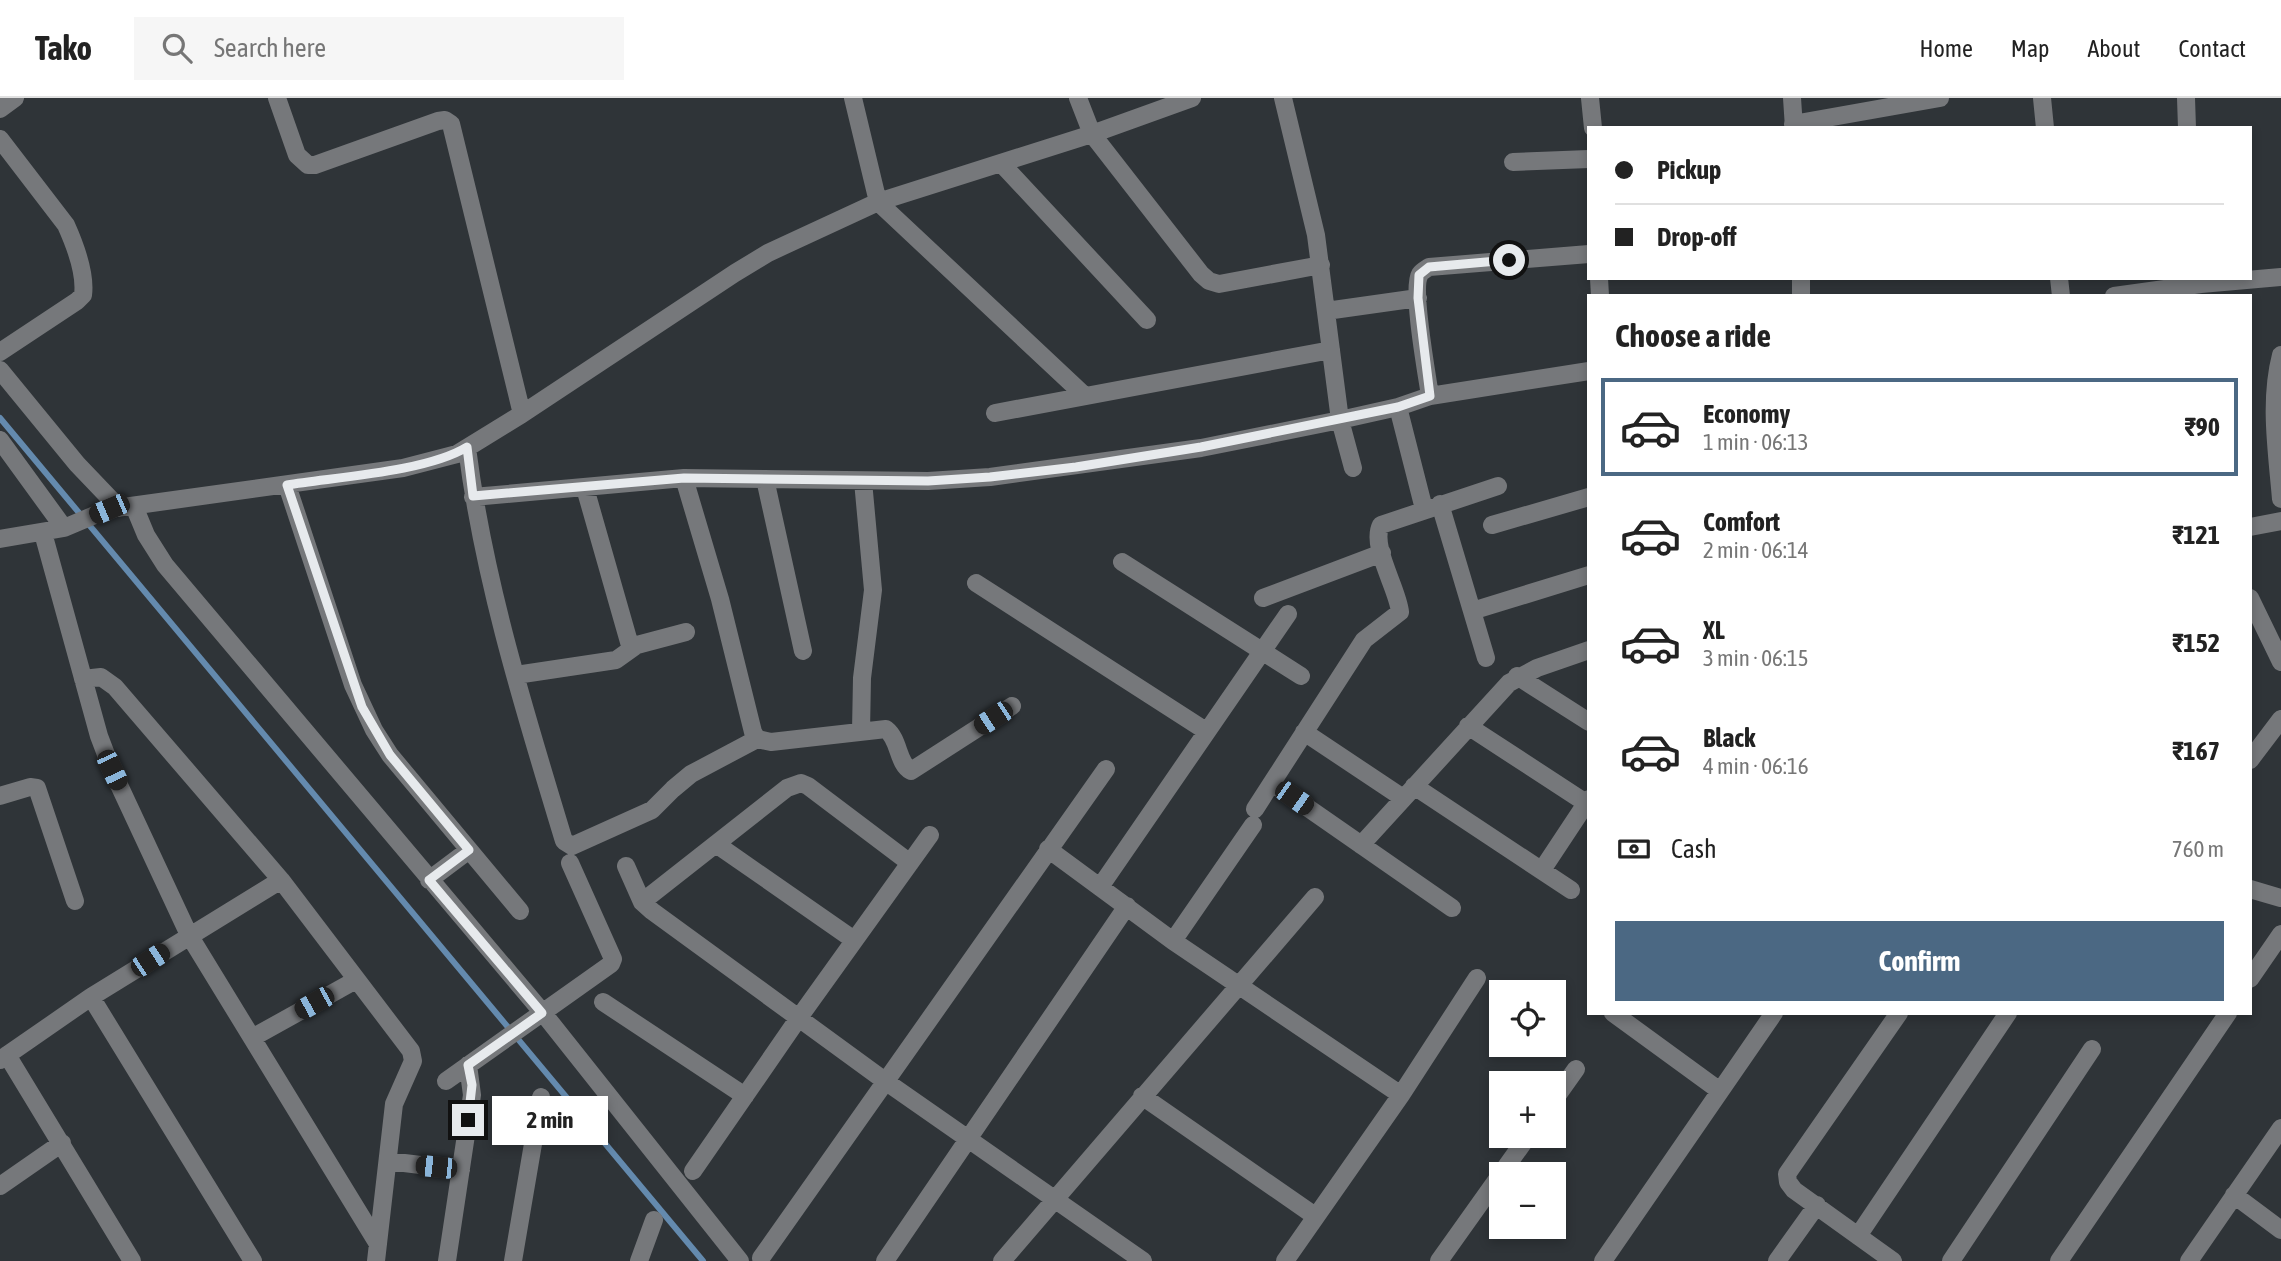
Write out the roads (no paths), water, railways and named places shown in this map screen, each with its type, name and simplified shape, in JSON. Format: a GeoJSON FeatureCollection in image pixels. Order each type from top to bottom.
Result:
{"type":"FeatureCollection","features":[{"type":"Feature","properties":{"kind":"street"},"geometry":{"type":"LineString","coordinates":[[0,109],[15,98]]}},
{"type":"Feature","properties":{"kind":"street"},"geometry":{"type":"LineString","coordinates":[[277,98],[298,155],[308,165],[315,165],[438,121],[445,120],[451,124],[522,414]]}},
{"type":"Feature","properties":{"kind":"street"},"geometry":{"type":"LineString","coordinates":[[853,98],[878,202],[1086,396]]}},
{"type":"Feature","properties":{"kind":"street"},"geometry":{"type":"LineString","coordinates":[[1078,98],[1092,134],[1209,281],[1219,284],[1321,265]]}},
{"type":"Feature","properties":{"kind":"street"},"geometry":{"type":"LineString","coordinates":[[0,539],[70,526],[121,507],[403,468],[457,454],[768,253],[878,202],[1092,134],[1192,98]]}},
{"type":"Feature","properties":{"kind":"street"},"geometry":{"type":"LineString","coordinates":[[1283,98],[1316,234],[1340,420],[1353,468]]}},
{"type":"Feature","properties":{"kind":"street"},"geometry":{"type":"LineString","coordinates":[[1590,98],[1593,126]]}},
{"type":"Feature","properties":{"kind":"street"},"geometry":{"type":"LineString","coordinates":[[1792,98],[1793,126],[1940,98]]}},
{"type":"Feature","properties":{"kind":"street"},"geometry":{"type":"LineString","coordinates":[[2042,98],[2045,126]]}},
{"type":"Feature","properties":{"kind":"street"},"geometry":{"type":"LineString","coordinates":[[2186,98],[2187,126]]}},
{"type":"Feature","properties":{"kind":"street"},"geometry":{"type":"LineString","coordinates":[[0,139],[66,225],[72,237],[84,283],[83,295],[77,300],[0,352]]}},
{"type":"Feature","properties":{"kind":"street"},"geometry":{"type":"LineString","coordinates":[[1513,162],[1587,159]]}},
{"type":"Feature","properties":{"kind":"street"},"geometry":{"type":"LineString","coordinates":[[1001,163],[1147,320]]}},
{"type":"Feature","properties":{"kind":"street"},"geometry":{"type":"LineString","coordinates":[[1430,396],[1418,298],[1419,275],[1429,267],[1587,254]]}},
{"type":"Feature","properties":{"kind":"street"},"geometry":{"type":"LineString","coordinates":[[2252,278],[2281,277]]}},
{"type":"Feature","properties":{"kind":"street"},"geometry":{"type":"LineString","coordinates":[[2150,293],[2201,281],[2221,280]]}},
{"type":"Feature","properties":{"kind":"street"},"geometry":{"type":"LineString","coordinates":[[1326,311],[1418,298]]}},
{"type":"Feature","properties":{"kind":"street"},"geometry":{"type":"LineString","coordinates":[[995,413],[1331,350]]}},
{"type":"Feature","properties":{"kind":"street"},"geometry":{"type":"LineString","coordinates":[[2281,355],[2275,381],[2275,404],[2281,499]]}},
{"type":"Feature","properties":{"kind":"street"},"geometry":{"type":"LineString","coordinates":[[0,370],[78,464],[146,536],[165,565],[429,880],[740,1261]]}},
{"type":"Feature","properties":{"kind":"street"},"geometry":{"type":"LineString","coordinates":[[473,496],[684,478],[928,481],[1076,467],[1201,447],[1340,420],[1398,407],[1430,396],[1587,371]]}},
{"type":"Feature","properties":{"kind":"street"},"geometry":{"type":"LineString","coordinates":[[1398,407],[1472,611],[1486,658]]}},
{"type":"Feature","properties":{"kind":"street"},"geometry":{"type":"LineString","coordinates":[[0,440],[70,526]]}},
{"type":"Feature","properties":{"kind":"street"},"geometry":{"type":"LineString","coordinates":[[467,447],[473,496],[516,675],[565,841],[572,846],[652,810],[691,774],[757,739],[771,742],[886,729],[904,765],[912,771],[1012,706]]}},
{"type":"Feature","properties":{"kind":"street"},"geometry":{"type":"LineString","coordinates":[[684,478],[757,739]]}},
{"type":"Feature","properties":{"kind":"street"},"geometry":{"type":"LineString","coordinates":[[765,479],[803,651]]}},
{"type":"Feature","properties":{"kind":"street"},"geometry":{"type":"LineString","coordinates":[[861,731],[860,694],[873,590],[863,481]]}},
{"type":"Feature","properties":{"kind":"street"},"geometry":{"type":"LineString","coordinates":[[287,485],[362,707],[390,755],[520,911]]}},
{"type":"Feature","properties":{"kind":"street"},"geometry":{"type":"LineString","coordinates":[[1173,941],[1368,634],[1400,612],[1378,536],[1381,525],[1498,486]]}},
{"type":"Feature","properties":{"kind":"street"},"geometry":{"type":"LineString","coordinates":[[585,488],[631,649]]}},
{"type":"Feature","properties":{"kind":"street"},"geometry":{"type":"LineString","coordinates":[[1492,525],[1587,498]]}},
{"type":"Feature","properties":{"kind":"street"},"geometry":{"type":"LineString","coordinates":[[2252,527],[2281,521]]}},
{"type":"Feature","properties":{"kind":"street"},"geometry":{"type":"LineString","coordinates":[[43,533],[83,680],[112,770],[189,935],[377,1252]]}},
{"type":"Feature","properties":{"kind":"street"},"geometry":{"type":"LineString","coordinates":[[1263,598],[1382,553]]}},
{"type":"Feature","properties":{"kind":"street"},"geometry":{"type":"LineString","coordinates":[[1122,562],[1301,676]]}},
{"type":"Feature","properties":{"kind":"street"},"geometry":{"type":"LineString","coordinates":[[1472,611],[1587,577]]}},
{"type":"Feature","properties":{"kind":"street"},"geometry":{"type":"LineString","coordinates":[[976,583],[1206,731]]}},
{"type":"Feature","properties":{"kind":"street"},"geometry":{"type":"LineString","coordinates":[[2252,602],[2281,662]]}},
{"type":"Feature","properties":{"kind":"street"},"geometry":{"type":"LineString","coordinates":[[1100,887],[1288,614]]}},
{"type":"Feature","properties":{"kind":"street"},"geometry":{"type":"LineString","coordinates":[[516,675],[616,660],[646,641],[686,632]]}},
{"type":"Feature","properties":{"kind":"street"},"geometry":{"type":"LineString","coordinates":[[1361,845],[1517,676],[1587,651]]}},
{"type":"Feature","properties":{"kind":"street"},"geometry":{"type":"LineString","coordinates":[[1517,676],[1587,721]]}},
{"type":"Feature","properties":{"kind":"street"},"geometry":{"type":"LineString","coordinates":[[83,680],[101,677],[116,687],[281,880],[406,1043],[413,1061],[394,1104],[377,1252]]}},
{"type":"Feature","properties":{"kind":"street"},"geometry":{"type":"LineString","coordinates":[[2252,757],[2281,719]]}},
{"type":"Feature","properties":{"kind":"street"},"geometry":{"type":"LineString","coordinates":[[1468,726],[1587,800]]}},
{"type":"Feature","properties":{"kind":"street"},"geometry":{"type":"LineString","coordinates":[[1304,732],[1542,870],[1571,890]]}},
{"type":"Feature","properties":{"kind":"street"},"geometry":{"type":"LineString","coordinates":[[761,1258],[1106,769]]}},
{"type":"Feature","properties":{"kind":"street"},"geometry":{"type":"LineString","coordinates":[[642,902],[787,788],[801,783],[910,863]]}},
{"type":"Feature","properties":{"kind":"street"},"geometry":{"type":"LineString","coordinates":[[1272,783],[1452,908]]}},
{"type":"Feature","properties":{"kind":"street"},"geometry":{"type":"LineString","coordinates":[[0,796],[30,787],[37,788],[75,901]]}},
{"type":"Feature","properties":{"kind":"street"},"geometry":{"type":"LineString","coordinates":[[1542,870],[1587,802]]}},
{"type":"Feature","properties":{"kind":"street"},"geometry":{"type":"LineString","coordinates":[[693,1171],[930,835]]}},
{"type":"Feature","properties":{"kind":"street"},"geometry":{"type":"LineString","coordinates":[[716,844],[854,940]]}},
{"type":"Feature","properties":{"kind":"street"},"geometry":{"type":"LineString","coordinates":[[1048,849],[1173,941],[1401,1095]]}},
{"type":"Feature","properties":{"kind":"street"},"geometry":{"type":"LineString","coordinates":[[429,880],[469,850]]}},
{"type":"Feature","properties":{"kind":"street"},"geometry":{"type":"LineString","coordinates":[[446,1081],[611,964],[613,959],[570,863]]}},
{"type":"Feature","properties":{"kind":"street"},"geometry":{"type":"LineString","coordinates":[[625,866],[642,902],[652,911],[798,1019],[1139,1260]]}},
{"type":"Feature","properties":{"kind":"street"},"geometry":{"type":"LineString","coordinates":[[132,1261],[62,1143],[4,1057],[91,997],[281,880]]}},
{"type":"Feature","properties":{"kind":"street"},"geometry":{"type":"LineString","coordinates":[[2252,890],[2281,898]]}},
{"type":"Feature","properties":{"kind":"street"},"geometry":{"type":"LineString","coordinates":[[1002,1261],[1315,897]]}},
{"type":"Feature","properties":{"kind":"street"},"geometry":{"type":"LineString","coordinates":[[885,1261],[1127,906]]}},
{"type":"Feature","properties":{"kind":"street"},"geometry":{"type":"LineString","coordinates":[[2252,976],[2281,934]]}},
{"type":"Feature","properties":{"kind":"street"},"geometry":{"type":"LineString","coordinates":[[1285,1261],[1401,1095],[1477,978]]}},
{"type":"Feature","properties":{"kind":"street"},"geometry":{"type":"LineString","coordinates":[[252,1038],[356,980]]}},
{"type":"Feature","properties":{"kind":"street"},"geometry":{"type":"LineString","coordinates":[[91,997],[253,1261]]}},
{"type":"Feature","properties":{"kind":"street"},"geometry":{"type":"LineString","coordinates":[[603,1002],[745,1096]]}},
{"type":"Feature","properties":{"kind":"street"},"geometry":{"type":"LineString","coordinates":[[1616,1015],[1720,1091]]}},
{"type":"Feature","properties":{"kind":"street"},"geometry":{"type":"LineString","coordinates":[[1603,1261],[1770,1015]]}},
{"type":"Feature","properties":{"kind":"street"},"geometry":{"type":"LineString","coordinates":[[1893,1261],[1794,1189],[1788,1182],[1787,1174],[1898,1015]]}},
{"type":"Feature","properties":{"kind":"street"},"geometry":{"type":"LineString","coordinates":[[1858,1236],[2007,1015]]}},
{"type":"Feature","properties":{"kind":"street"},"geometry":{"type":"LineString","coordinates":[[2059,1261],[2227,1015]]}},
{"type":"Feature","properties":{"kind":"street"},"geometry":{"type":"LineString","coordinates":[[1951,1261],[2092,1049]]}},
{"type":"Feature","properties":{"kind":"street"},"geometry":{"type":"LineString","coordinates":[[447,1261],[472,1095],[468,1065]]}},
{"type":"Feature","properties":{"kind":"street"},"geometry":{"type":"LineString","coordinates":[[1566,1083],[1576,1069]]}},
{"type":"Feature","properties":{"kind":"street"},"geometry":{"type":"LineString","coordinates":[[1142,1096],[1315,1216]]}},
{"type":"Feature","properties":{"kind":"street"},"geometry":{"type":"LineString","coordinates":[[513,1261],[541,1097]]}},
{"type":"Feature","properties":{"kind":"street"},"geometry":{"type":"LineString","coordinates":[[2189,1261],[2281,1128]]}},
{"type":"Feature","properties":{"kind":"street"},"geometry":{"type":"LineString","coordinates":[[0,1186],[62,1143]]}},
{"type":"Feature","properties":{"kind":"street"},"geometry":{"type":"LineString","coordinates":[[1438,1261],[1519,1148]]}},
{"type":"Feature","properties":{"kind":"street"},"geometry":{"type":"LineString","coordinates":[[388,1161],[461,1170]]}},
{"type":"Feature","properties":{"kind":"street"},"geometry":{"type":"LineString","coordinates":[[2234,1195],[2281,1230]]}},
{"type":"Feature","properties":{"kind":"street"},"geometry":{"type":"LineString","coordinates":[[1777,1261],[1817,1205]]}},
{"type":"Feature","properties":{"kind":"street"},"geometry":{"type":"LineString","coordinates":[[639,1261],[654,1220]]}},
{"type":"Feature","properties":{"kind":"waterway"},"geometry":{"type":"LineString","coordinates":[[0,418],[703,1261]]}}]}
